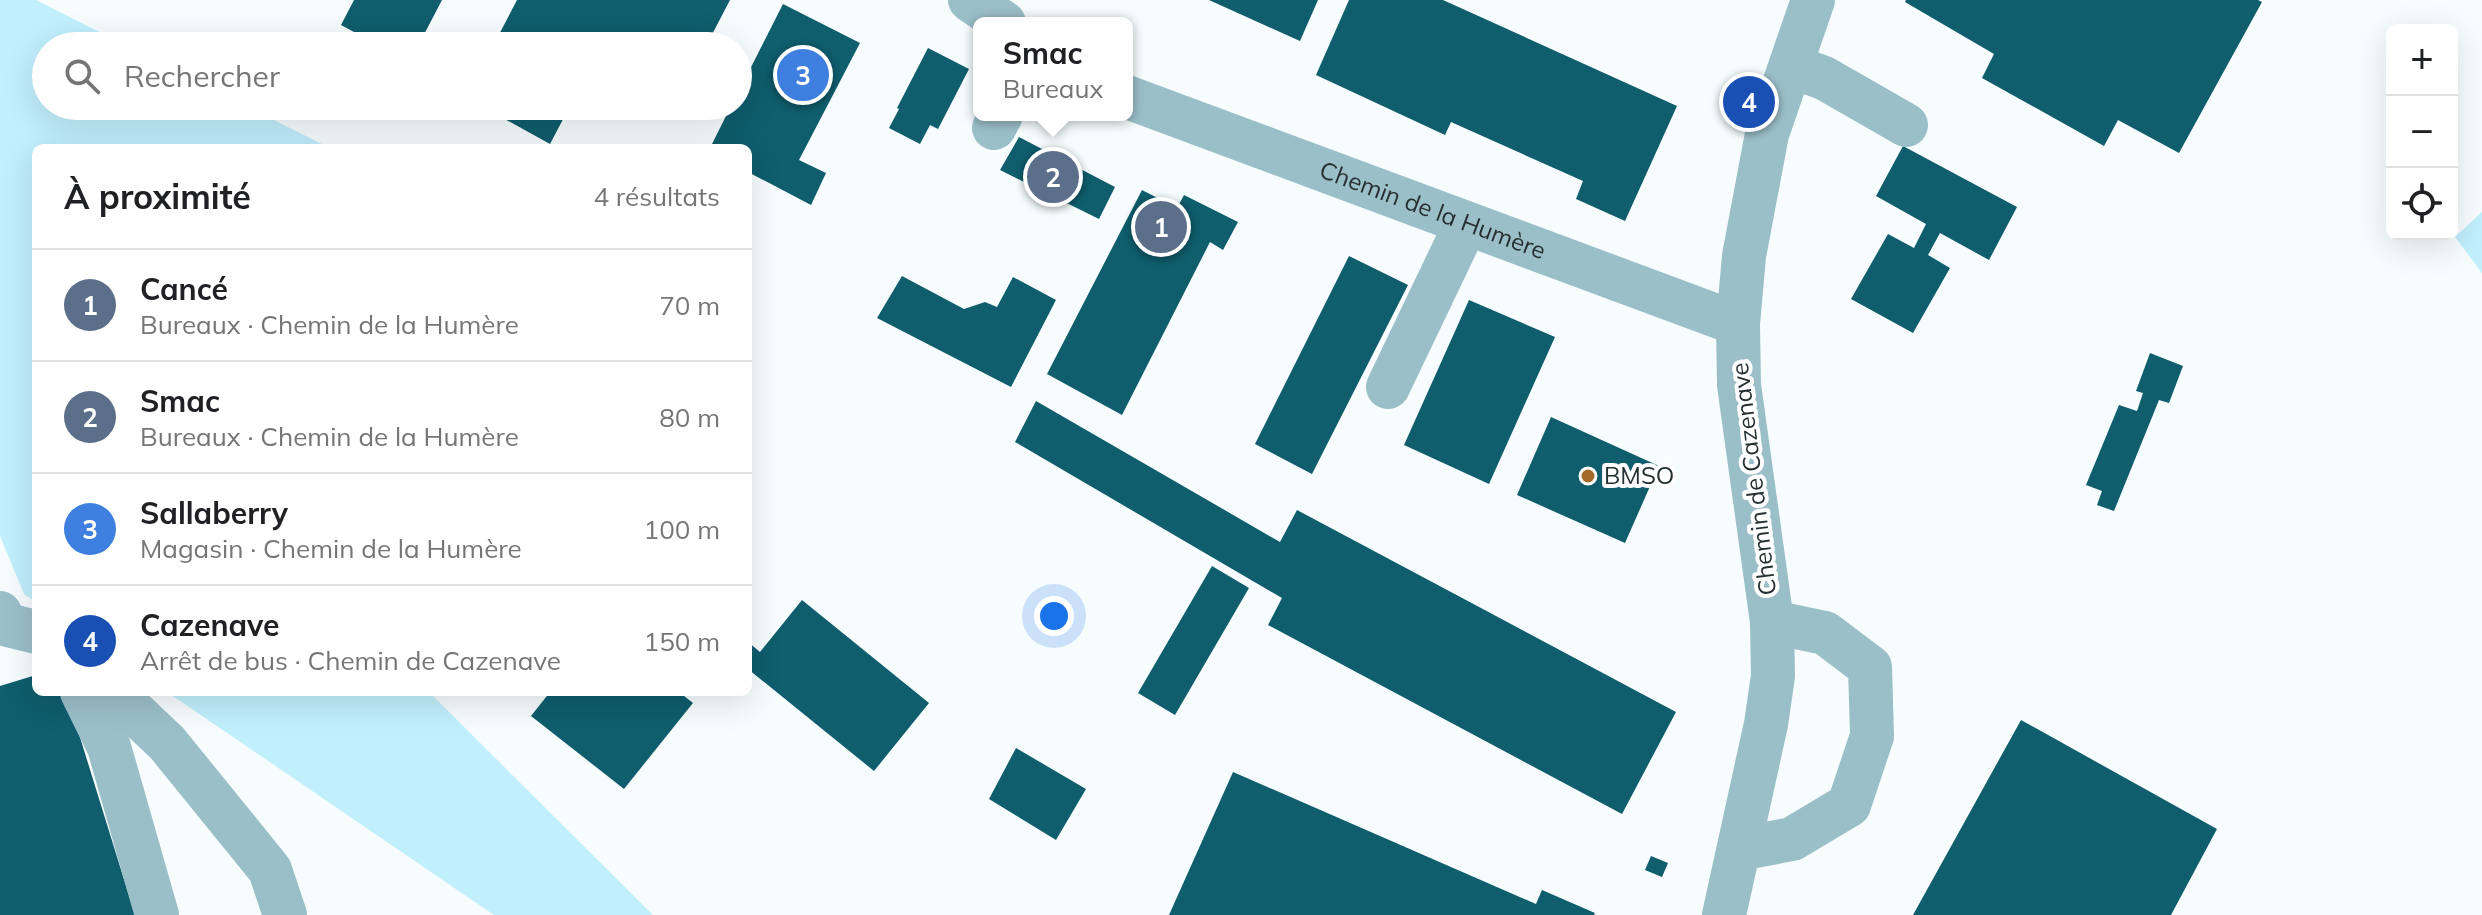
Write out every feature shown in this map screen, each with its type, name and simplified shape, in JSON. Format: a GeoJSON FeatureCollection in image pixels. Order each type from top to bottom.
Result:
{"type":"FeatureCollection","features":[{"type":"Feature","properties":{"kind":"street"},"geometry":{"type":"LineString","coordinates":[[970,0],[995,17]]}},
{"type":"Feature","properties":{"kind":"street","name":"Chemin de Cazenave"},"geometry":{"type":"LineString","coordinates":[[1724,915],[1766,724],[1773,676],[1772,622],[1739,385],[1738,324],[1744,256],[1767,134],[1813,0]]}},
{"type":"Feature","properties":{"kind":"street"},"geometry":{"type":"LineString","coordinates":[[1791,66],[1824,78],[1906,125]]}},
{"type":"Feature","properties":{"kind":"street","name":"Chemin de la Humère"},"geometry":{"type":"LineString","coordinates":[[1133,99],[1738,324]]}},
{"type":"Feature","properties":{"kind":"street"},"geometry":{"type":"LineString","coordinates":[[1388,387],[1466,224]]}},
{"type":"Feature","properties":{"kind":"street"},"geometry":{"type":"LineString","coordinates":[[0,613],[4,624],[32,631]]}},
{"type":"Feature","properties":{"kind":"street"},"geometry":{"type":"LineString","coordinates":[[1739,849],[1792,839],[1849,805],[1872,736],[1870,667],[1825,633],[1772,622]]}},
{"type":"Feature","properties":{"kind":"street"},"geometry":{"type":"LineString","coordinates":[[84,696],[109,747],[157,915]]}},
{"type":"Feature","properties":{"kind":"street"},"geometry":{"type":"LineString","coordinates":[[117,696],[167,743],[270,870],[285,915]]}},
{"type":"Feature","properties":{"kind":"shaded area"},"geometry":{"type":"Polygon","coordinates":[[[0,0],[36,0],[99,32],[32,32],[32,120],[274,120],[322,144],[32,144],[32,599],[24,594],[0,536],[0,0]]]}},
{"type":"Feature","properties":{"kind":"shaded area"},"geometry":{"type":"Polygon","coordinates":[[[2482,212],[2482,273],[2457,240],[2458,234],[2482,212]]]}},
{"type":"Feature","properties":{"kind":"shaded area"},"geometry":{"type":"Polygon","coordinates":[[[173,696],[433,696],[653,915],[494,915],[173,696]]]}},
{"type":"Feature","properties":{"kind":"building"},"geometry":{"type":"Polygon","coordinates":[[[354,0],[442,0],[425,32],[354,32],[341,25],[354,0]]]}},
{"type":"Feature","properties":{"kind":"building"},"geometry":{"type":"Polygon","coordinates":[[[517,0],[730,0],[713,32],[500,32],[517,0]]]}},
{"type":"Feature","properties":{"kind":"building"},"geometry":{"type":"Polygon","coordinates":[[[1209,0],[1318,0],[1300,41],[1209,0]]]}},
{"type":"Feature","properties":{"kind":"building"},"geometry":{"type":"Polygon","coordinates":[[[1349,0],[1443,0],[1677,106],[1625,221],[1576,199],[1583,181],[1451,122],[1445,135],[1316,75],[1349,0]]]}},
{"type":"Feature","properties":{"kind":"building"},"geometry":{"type":"Polygon","coordinates":[[[1906,0],[2262,2],[2179,153],[2118,120],[2104,146],[1982,78],[1994,54],[1906,0]]]}},
{"type":"Feature","properties":{"kind":"building"},"geometry":{"type":"Polygon","coordinates":[[[783,4],[860,43],[799,160],[826,173],[811,205],[752,174],[752,144],[712,144],[724,120],[752,120],[752,65],[783,4]]]}},
{"type":"Feature","properties":{"kind":"building"},"geometry":{"type":"Polygon","coordinates":[[[928,48],[969,69],[938,129],[930,125],[920,144],[889,128],[928,48]]]}},
{"type":"Feature","properties":{"kind":"building"},"geometry":{"type":"Polygon","coordinates":[[[506,120],[563,120],[550,144],[506,120]]]}},
{"type":"Feature","properties":{"kind":"building"},"geometry":{"type":"Polygon","coordinates":[[[1019,137],[1115,187],[1099,219],[1000,170],[1019,137]]]}},
{"type":"Feature","properties":{"kind":"building"},"geometry":{"type":"Polygon","coordinates":[[[1903,146],[2017,207],[1989,260],[1940,233],[1928,255],[1950,268],[1913,333],[1851,299],[1888,234],[1914,248],[1926,224],[1876,196],[1903,146]]]}},
{"type":"Feature","properties":{"kind":"building"},"geometry":{"type":"Polygon","coordinates":[[[1142,190],[1177,208],[1184,195],[1238,222],[1223,250],[1210,242],[1122,415],[1047,374],[1142,190]]]}},
{"type":"Feature","properties":{"kind":"building"},"geometry":{"type":"Polygon","coordinates":[[[1349,256],[1408,285],[1312,474],[1255,444],[1349,256]]]}},
{"type":"Feature","properties":{"kind":"building"},"geometry":{"type":"Polygon","coordinates":[[[902,276],[964,309],[985,302],[997,307],[1013,277],[1056,300],[1011,387],[877,318],[902,276]]]}},
{"type":"Feature","properties":{"kind":"building"},"geometry":{"type":"Polygon","coordinates":[[[1469,300],[1555,337],[1489,484],[1404,445],[1469,300]]]}},
{"type":"Feature","properties":{"kind":"building"},"geometry":{"type":"Polygon","coordinates":[[[2150,353],[2183,366],[2169,403],[2159,400],[2114,511],[2097,505],[2102,491],[2086,485],[2119,405],[2137,411],[2143,393],[2136,391],[2150,353]]]}},
{"type":"Feature","properties":{"kind":"building"},"geometry":{"type":"Polygon","coordinates":[[[1036,401],[1280,542],[1297,510],[1676,712],[1622,814],[1268,625],[1282,598],[1015,442],[1036,401]]]}},
{"type":"Feature","properties":{"kind":"building"},"geometry":{"type":"Polygon","coordinates":[[[1551,417],[1659,466],[1625,543],[1517,495],[1551,417]]]}},
{"type":"Feature","properties":{"kind":"building"},"geometry":{"type":"Polygon","coordinates":[[[1212,566],[1249,588],[1175,715],[1138,693],[1212,566]]]}},
{"type":"Feature","properties":{"kind":"building"},"geometry":{"type":"Polygon","coordinates":[[[802,600],[929,703],[874,771],[752,672],[752,645],[760,652],[802,600]]]}},
{"type":"Feature","properties":{"kind":"building"},"geometry":{"type":"Polygon","coordinates":[[[32,676],[32,696],[67,696],[135,915],[0,915],[0,686],[32,676]]]}},
{"type":"Feature","properties":{"kind":"building"},"geometry":{"type":"Polygon","coordinates":[[[547,696],[684,696],[693,703],[624,789],[531,716],[547,696]]]}},
{"type":"Feature","properties":{"kind":"building"},"geometry":{"type":"Polygon","coordinates":[[[2021,720],[2217,829],[2171,915],[1913,915],[2021,720]]]}},
{"type":"Feature","properties":{"kind":"building"},"geometry":{"type":"Polygon","coordinates":[[[1016,748],[1086,789],[1056,840],[989,799],[1016,748]]]}},
{"type":"Feature","properties":{"kind":"building"},"geometry":{"type":"Polygon","coordinates":[[[1233,772],[1536,904],[1542,890],[1595,913],[1169,915],[1233,772]]]}},
{"type":"Feature","properties":{"kind":"building"},"geometry":{"type":"Polygon","coordinates":[[[1651,856],[1668,863],[1662,877],[1645,870],[1651,856]]]}},
{"type":"Feature","properties":{"kind":"place","name":"Sallaberry"},"geometry":{"type":"Point","coordinates":[803,75]}},
{"type":"Feature","properties":{"kind":"place","name":"Cazenave"},"geometry":{"type":"Point","coordinates":[1749,102]}},
{"type":"Feature","properties":{"kind":"place","name":"Smac"},"geometry":{"type":"Point","coordinates":[1053,177]}},
{"type":"Feature","properties":{"kind":"place","name":"Cancé"},"geometry":{"type":"Point","coordinates":[1161,227]}},
{"type":"Feature","properties":{"kind":"place","name":"BMSO"},"geometry":{"type":"Point","coordinates":[1588,476]}}]}
